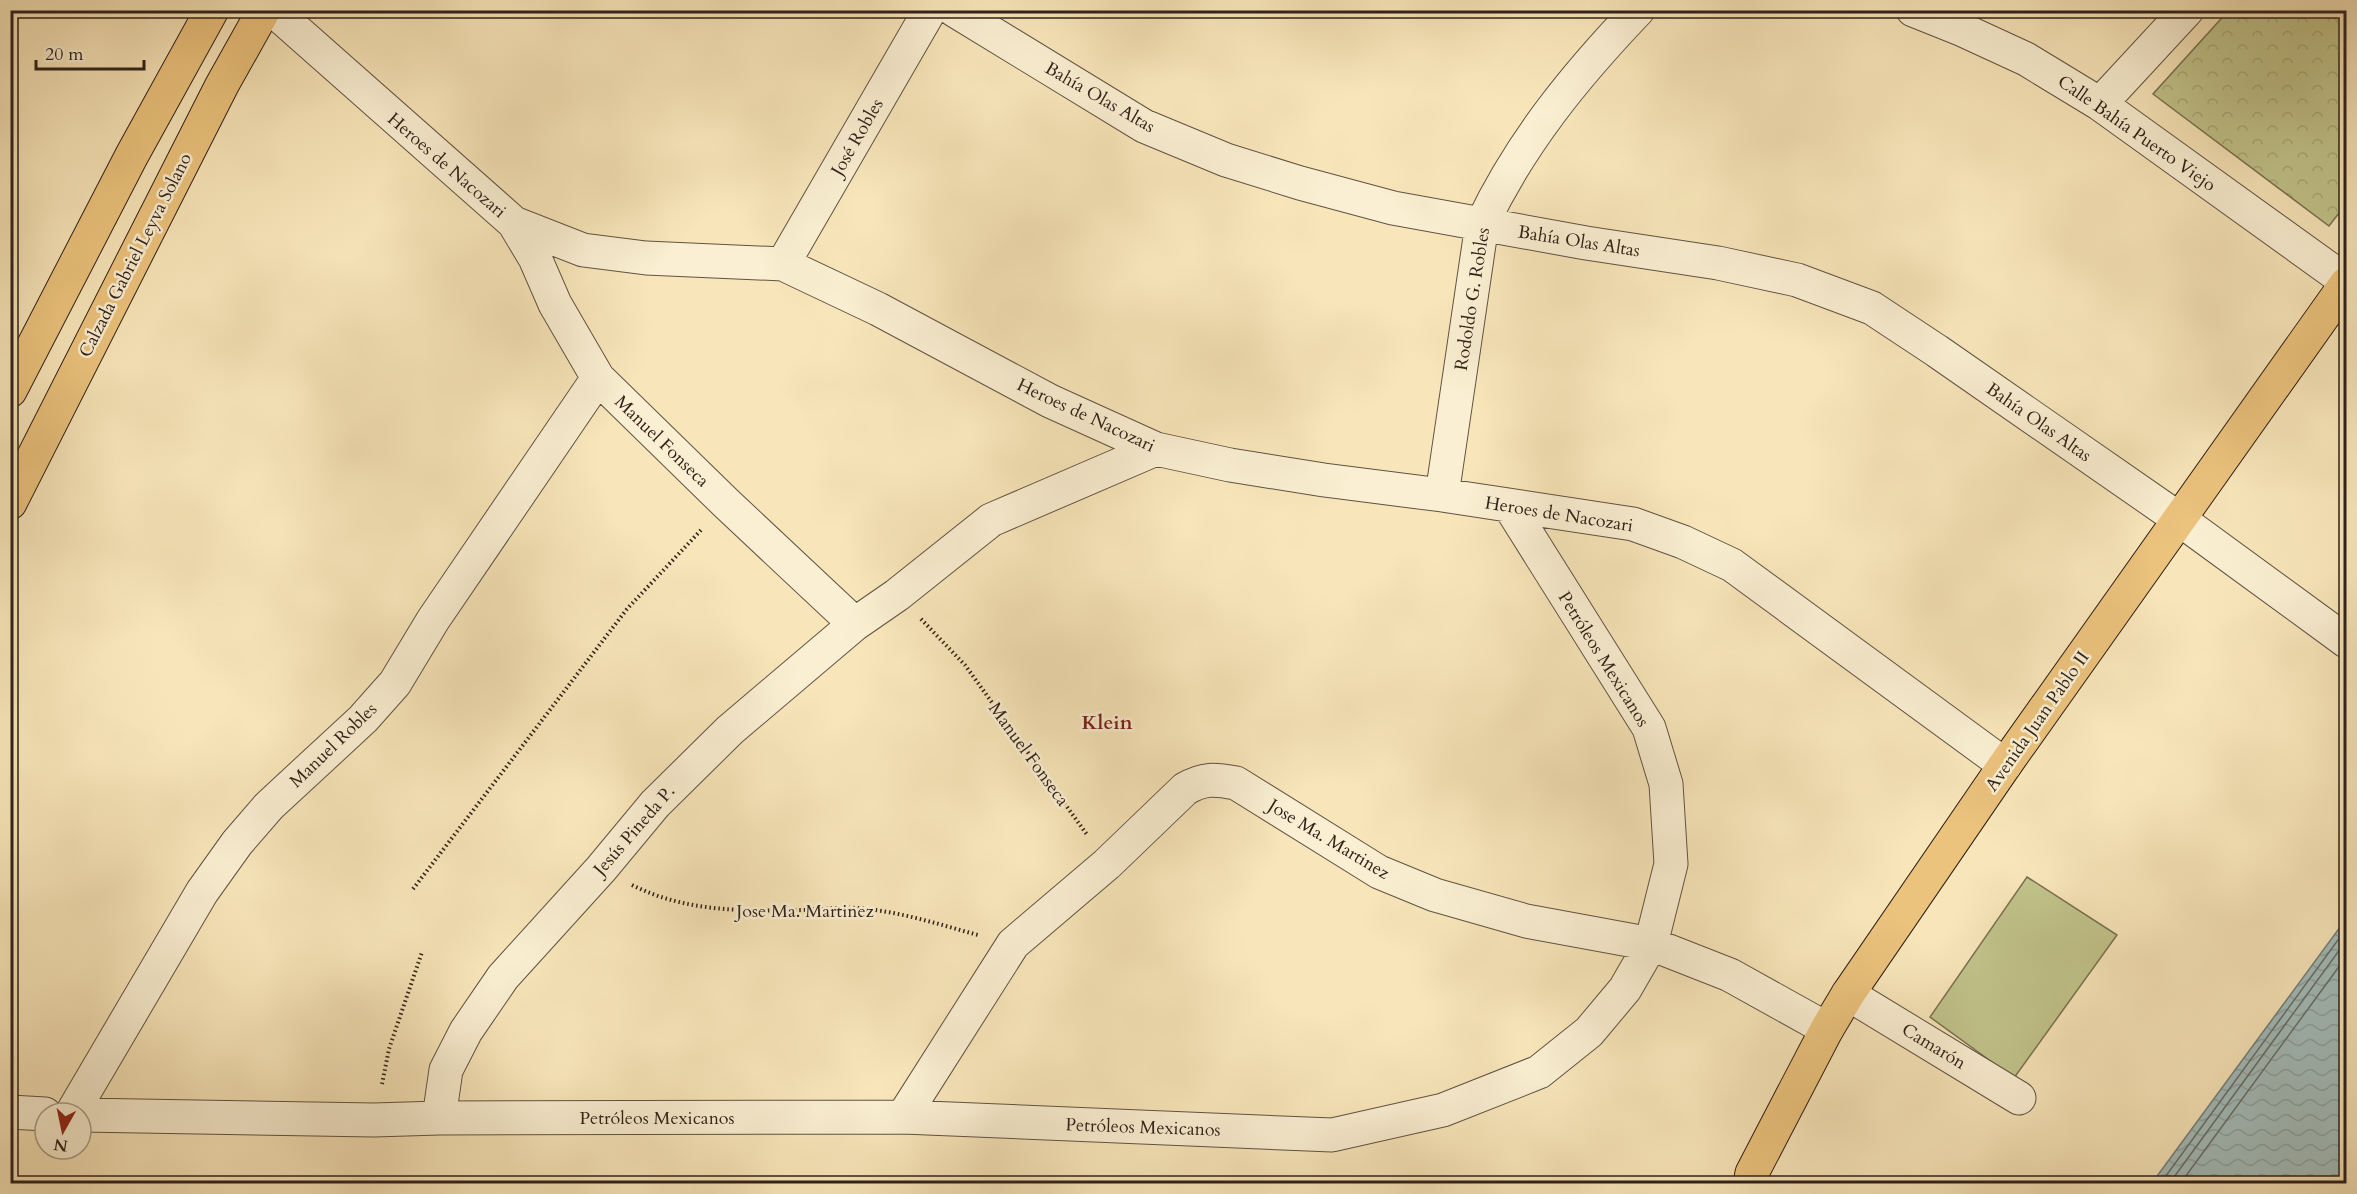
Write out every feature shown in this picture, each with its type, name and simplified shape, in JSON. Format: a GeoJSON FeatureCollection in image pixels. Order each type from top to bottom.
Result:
{"type":"FeatureCollection","features":[{"type":"Feature","properties":{"kind":"main road"},"geometry":{"type":"LineString","coordinates":[[10,391],[132,155],[212,10]]}},
{"type":"Feature","properties":{"kind":"main road","name":"Calzada Gabriel Leyva Solano"},"geometry":{"type":"LineString","coordinates":[[10,502],[222,85],[264,10]]}},
{"type":"Feature","properties":{"kind":"main road","name":"Avenida Juan Pablo II"},"geometry":{"type":"LineString","coordinates":[[1748,1180],[1827,1029],[1848,994],[2178,519],[2346,283]]}},
{"type":"Feature","properties":{"kind":"street","name":"Heroes de Nacozari"},"geometry":{"type":"LineString","coordinates":[[273,10],[514,223],[583,250],[646,258],[783,264],[878,309],[1050,401],[1156,449],[1242,467],[1633,524],[1683,542],[1732,566],[2006,765]]}},
{"type":"Feature","properties":{"kind":"street","name":"José Robles"},"geometry":{"type":"LineString","coordinates":[[783,264],[930,10]]}},
{"type":"Feature","properties":{"kind":"street","name":"Bahía Olas Altas"},"geometry":{"type":"LineString","coordinates":[[954,10],[1144,126],[1226,160],[1394,208],[1586,243],[1718,263],[1797,280],[1872,308],[2178,519],[2346,641]]}},
{"type":"Feature","properties":{"kind":"street","name":"Rodoldo G. Robles"},"geometry":{"type":"LineString","coordinates":[[1442,495],[1482,224],[1501,184],[1545,116],[1593,58],[1638,10]]}},
{"type":"Feature","properties":{"kind":"street","name":"Calle Bahía Puerto Viejo"},"geometry":{"type":"LineString","coordinates":[[1914,10],[2026,59],[2100,104],[2346,283]]}},
{"type":"Feature","properties":{"kind":"street"},"geometry":{"type":"LineString","coordinates":[[2100,104],[2187,10]]}},
{"type":"Feature","properties":{"kind":"street","name":"Manuel Fonseca"},"geometry":{"type":"LineString","coordinates":[[514,223],[535,258],[555,304],[598,378],[855,624]]}},
{"type":"Feature","properties":{"kind":"street","name":"Manuel Robles"},"geometry":{"type":"LineString","coordinates":[[79,1101],[202,892],[225,859],[269,806],[363,719],[395,683],[434,620],[598,378]]}},
{"type":"Feature","properties":{"kind":"street","name":"Jesús Pineda P."},"geometry":{"type":"LineString","coordinates":[[439,1118],[446,1070],[466,1031],[503,977],[601,869],[655,804],[730,730],[855,624],[897,595],[991,520],[1156,449]]}},
{"type":"Feature","properties":{"kind":"street","name":"Petróleos Mexicanos"},"geometry":{"type":"LineString","coordinates":[[93,1115],[374,1120],[903,1117],[1332,1135],[1443,1110],[1539,1072],[1589,1032],[1625,989],[1651,944],[1671,864],[1666,784],[1648,728],[1509,505]]}},
{"type":"Feature","properties":{"kind":"street","name":"Jose Ma. Martinez"},"geometry":{"type":"LineString","coordinates":[[903,1117],[1013,944],[1107,864],[1185,789],[1197,782],[1215,779],[1236,783],[1379,872],[1436,895],[1526,921],[1651,944],[1730,975],[1827,1029]]}},
{"type":"Feature","properties":{"kind":"street","name":"Camarón"},"geometry":{"type":"LineString","coordinates":[[1848,994],[2019,1098]]}},
{"type":"Feature","properties":{"kind":"street"},"geometry":{"type":"LineString","coordinates":[[10,1112],[33,1113]]}},
{"type":"Feature","properties":{"kind":"path"},"geometry":{"type":"LineString","coordinates":[[413,889],[627,609],[726,503]]}},
{"type":"Feature","properties":{"kind":"path","name":"Manuel Fonseca"},"geometry":{"type":"LineString","coordinates":[[897,595],[965,665],[1107,864]]}},
{"type":"Feature","properties":{"kind":"path","name":"Jose Ma. Martinez"},"geometry":{"type":"LineString","coordinates":[[601,869],[647,892],[726,911],[857,908],[900,914],[1013,944]]}},
{"type":"Feature","properties":{"kind":"path"},"geometry":{"type":"LineString","coordinates":[[374,1120],[388,1049],[422,952]]}},
{"type":"Feature","properties":{"kind":"green space"},"geometry":{"type":"Polygon","coordinates":[[[2229,10],[2346,11],[2346,204],[2329,226],[2153,94],[2229,10]]]}},
{"type":"Feature","properties":{"kind":"green space"},"geometry":{"type":"Polygon","coordinates":[[[2027,877],[2117,935],[2014,1078],[1930,1017],[2027,877]]]}},
{"type":"Feature","properties":{"kind":"water"},"geometry":{"type":"Polygon","coordinates":[[[2346,919],[2346,1183],[2152,1183],[2346,919]]]}},
{"type":"Feature","properties":{"kind":"district","name":"Klein"},"geometry":{"type":"Point","coordinates":[1107,722]}}]}
